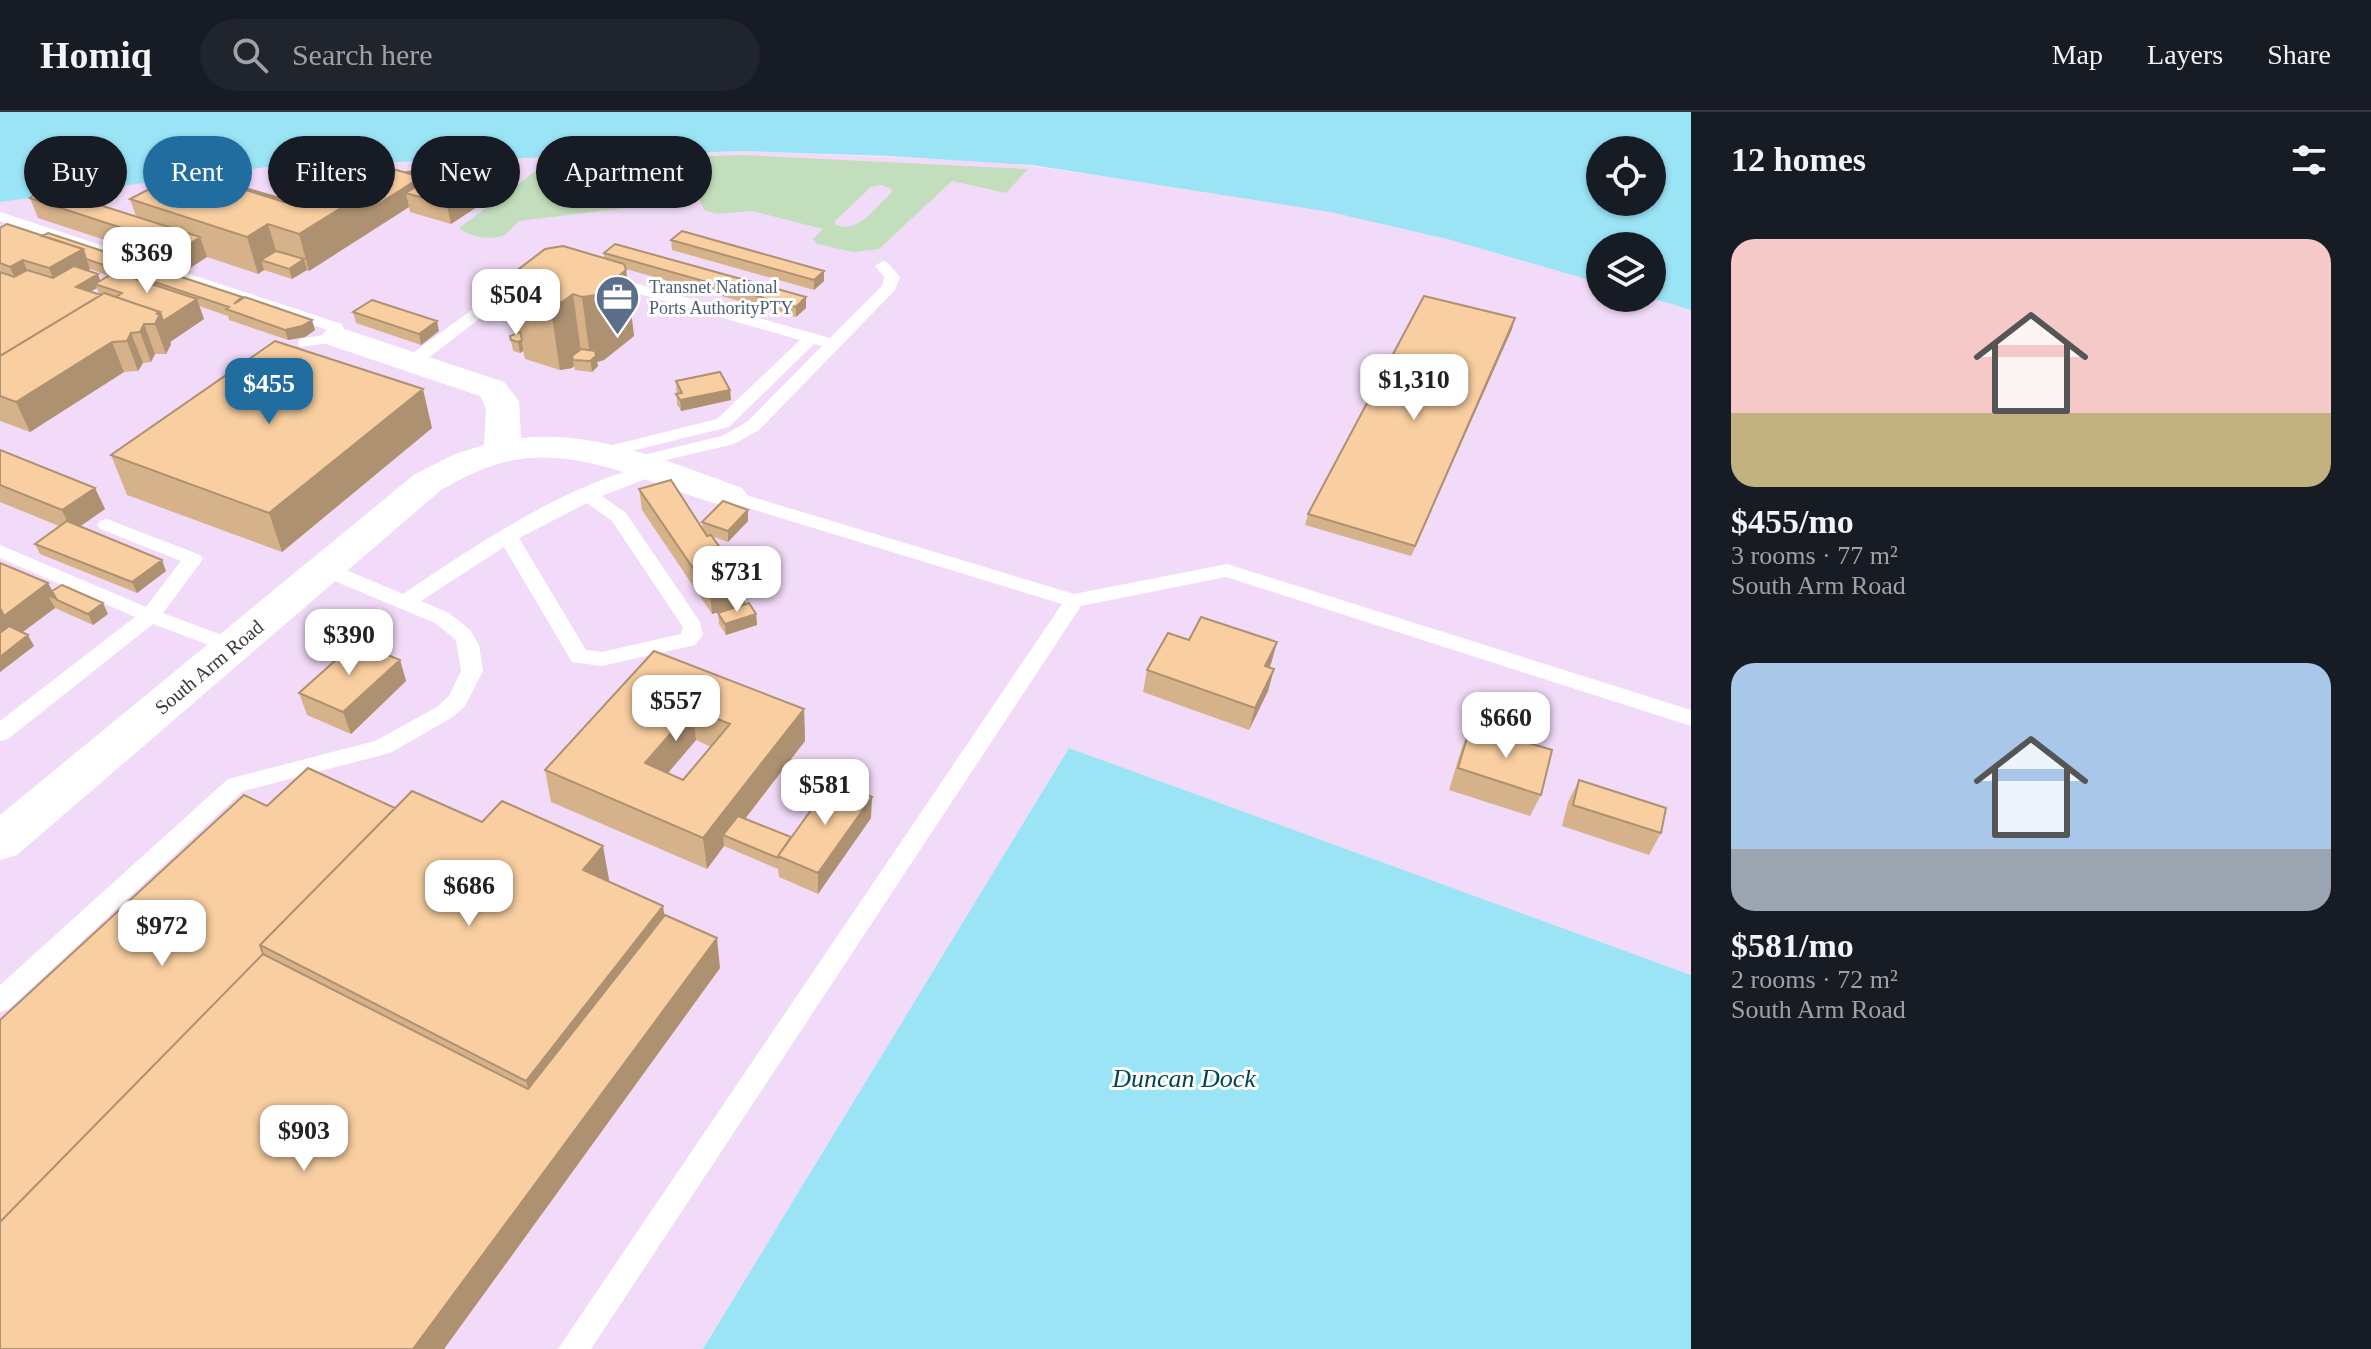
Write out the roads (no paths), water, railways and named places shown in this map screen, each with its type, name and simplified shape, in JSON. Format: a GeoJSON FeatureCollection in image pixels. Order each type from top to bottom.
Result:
{"type":"FeatureCollection","features":[{"type":"Feature","properties":{"kind":"street"},"geometry":{"type":"LineString","coordinates":[[322,340],[412,362],[498,394],[504,406],[502,450]]}},
{"type":"Feature","properties":{"kind":"street","name":"South Arm Road"},"geometry":{"type":"LineString","coordinates":[[0,842],[428,482],[461,463],[502,450],[565,446],[629,462],[729,496]]}},
{"type":"Feature","properties":{"kind":"lane"},"geometry":{"type":"LineString","coordinates":[[0,216],[336,327],[322,340]]}},
{"type":"Feature","properties":{"kind":"lane"},"geometry":{"type":"LineString","coordinates":[[412,362],[544,262],[559,267]]}},
{"type":"Feature","properties":{"kind":"lane"},"geometry":{"type":"LineString","coordinates":[[629,462],[728,440],[747,431],[889,287],[892,277],[883,266]]}},
{"type":"Feature","properties":{"kind":"lane"},"geometry":{"type":"LineString","coordinates":[[588,275],[833,344]]}},
{"type":"Feature","properties":{"kind":"lane"},"geometry":{"type":"LineString","coordinates":[[406,602],[507,535],[587,494],[629,462],[723,423],[811,338]]}},
{"type":"Feature","properties":{"kind":"lane"},"geometry":{"type":"LineString","coordinates":[[507,535],[579,657],[602,659],[688,640],[693,635],[693,627],[619,517],[587,494]]}},
{"type":"Feature","properties":{"kind":"lane"},"geometry":{"type":"LineString","coordinates":[[729,496],[1074,601],[1227,570],[1691,718]]}},
{"type":"Feature","properties":{"kind":"lane"},"geometry":{"type":"LineString","coordinates":[[0,733],[150,616],[193,559],[107,525]]}},
{"type":"Feature","properties":{"kind":"lane"},"geometry":{"type":"LineString","coordinates":[[0,551],[150,616],[233,647]]}},
{"type":"Feature","properties":{"kind":"lane"},"geometry":{"type":"LineString","coordinates":[[0,1001],[236,785],[382,747],[445,712],[457,701],[472,671],[469,645],[453,625],[327,570]]}},
{"type":"Feature","properties":{"kind":"lane"},"geometry":{"type":"LineString","coordinates":[[573,1349],[1074,601]]}},
{"type":"Feature","properties":{"kind":"water"},"geometry":{"type":"Polygon","coordinates":[[[0,112],[1691,112],[1691,310],[1666,302],[1666,232],[1586,232],[1586,279],[1451,240],[1330,212],[1032,165],[888,156],[712,152],[712,136],[536,136],[536,158],[520,158],[520,136],[411,136],[411,162],[395,162],[395,136],[268,136],[268,167],[252,169],[252,136],[143,136],[143,183],[127,185],[127,136],[24,136],[24,199],[0,202],[0,112]]]}},
{"type":"Feature","properties":{"kind":"water","name":"Duncan Dock"},"geometry":{"type":"Polygon","coordinates":[[[1069,748],[1691,975],[1691,1349],[703,1349],[1069,748]]]}},
{"type":"Feature","properties":{"kind":"place","name":"Transnet National Ports AuthorityPTY"},"geometry":{"type":"Point","coordinates":[618,336]}}]}
